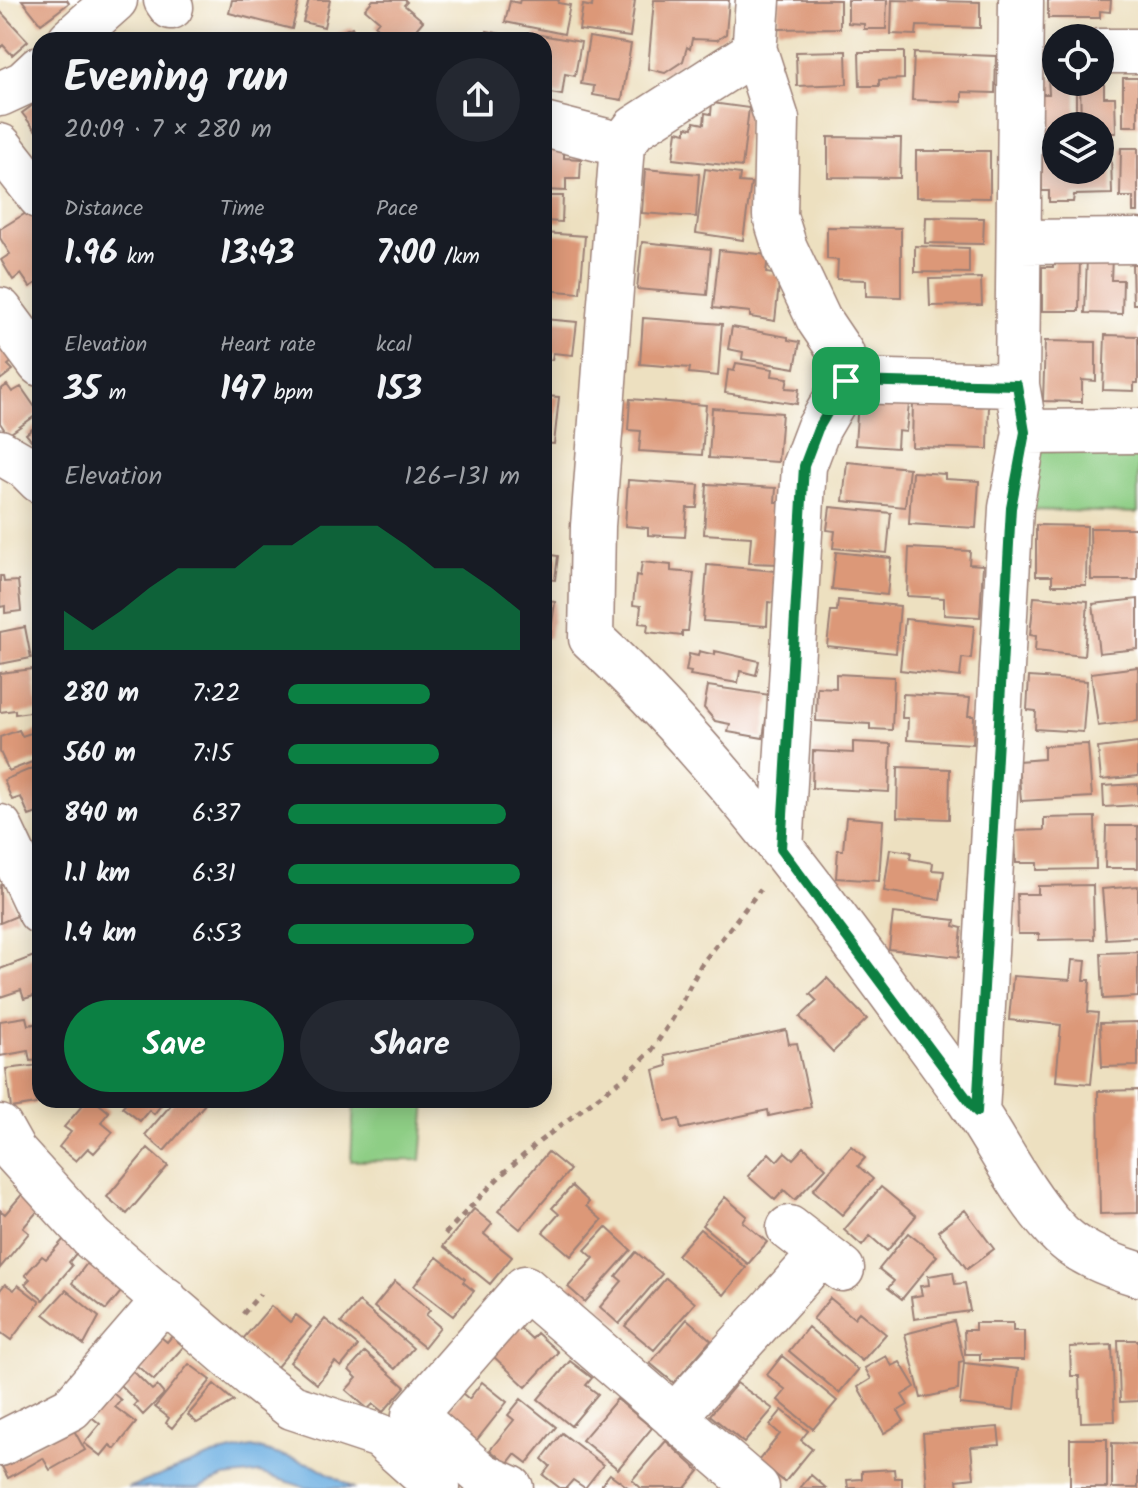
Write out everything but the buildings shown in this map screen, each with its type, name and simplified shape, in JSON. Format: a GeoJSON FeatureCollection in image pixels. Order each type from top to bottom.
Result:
{"type":"FeatureCollection","features":[{"type":"Feature","properties":{"kind":"street"},"geometry":{"type":"LineString","coordinates":[[79,32],[115,0]]}},
{"type":"Feature","properties":{"kind":"street"},"geometry":{"type":"LineString","coordinates":[[758,0],[754,53],[777,119],[775,216],[785,248],[819,320],[842,354],[846,381],[818,429],[804,466],[786,856]]}},
{"type":"Feature","properties":{"kind":"street"},"geometry":{"type":"LineString","coordinates":[[977,1112],[1011,508],[1025,432],[1017,385],[1020,242],[1039,51],[1021,0]]}},
{"type":"Feature","properties":{"kind":"street"},"geometry":{"type":"LineString","coordinates":[[755,51],[635,128],[622,145],[593,526],[591,638],[640,683],[746,803],[977,1112],[1023,1187],[1055,1230],[1097,1259],[1138,1274]]}},
{"type":"Feature","properties":{"kind":"street"},"geometry":{"type":"LineString","coordinates":[[1114,51],[1138,51]]}},
{"type":"Feature","properties":{"kind":"street"},"geometry":{"type":"LineString","coordinates":[[0,94],[24,83],[32,76]]}},
{"type":"Feature","properties":{"kind":"street"},"geometry":{"type":"LineString","coordinates":[[552,127],[622,145]]}},
{"type":"Feature","properties":{"kind":"street"},"geometry":{"type":"LineString","coordinates":[[0,146],[32,187]]}},
{"type":"Feature","properties":{"kind":"street"},"geometry":{"type":"LineString","coordinates":[[1020,242],[1138,241]]}},
{"type":"Feature","properties":{"kind":"street"},"geometry":{"type":"LineString","coordinates":[[846,381],[1017,385]]}},
{"type":"Feature","properties":{"kind":"street"},"geometry":{"type":"LineString","coordinates":[[1025,432],[1138,431]]}},
{"type":"Feature","properties":{"kind":"street"},"geometry":{"type":"LineString","coordinates":[[0,452],[32,473]]}},
{"type":"Feature","properties":{"kind":"street"},"geometry":{"type":"LineString","coordinates":[[0,827],[32,891]]}},
{"type":"Feature","properties":{"kind":"street"},"geometry":{"type":"LineString","coordinates":[[0,1127],[14,1152],[93,1239],[292,1407],[380,1436],[438,1488]]}},
{"type":"Feature","properties":{"kind":"street"},"geometry":{"type":"LineString","coordinates":[[674,1417],[817,1250]]}},
{"type":"Feature","properties":{"kind":"street"},"geometry":{"type":"LineString","coordinates":[[511,1488],[482,1475],[414,1415],[525,1288],[757,1488]]}},
{"type":"Feature","properties":{"kind":"street"},"geometry":{"type":"LineString","coordinates":[[0,1444],[71,1408],[165,1299]]}},
{"type":"Feature","properties":{"kind":"path"},"geometry":{"type":"LineString","coordinates":[[445,1234],[501,1175],[540,1141],[626,1076],[652,1050],[701,965],[786,856]]}},
{"type":"Feature","properties":{"kind":"green space"},"geometry":{"type":"Polygon","coordinates":[[[1038,449],[1138,453],[1138,513],[1030,510],[1038,449]]]}},
{"type":"Feature","properties":{"kind":"green space"},"geometry":{"type":"Polygon","coordinates":[[[354,1108],[425,1108],[421,1160],[351,1161],[354,1108]]]}},
{"type":"Feature","properties":{"kind":"water"},"geometry":{"type":"Polygon","coordinates":[[[252,1447],[314,1465],[353,1488],[307,1488],[259,1473],[224,1477],[198,1488],[128,1488],[214,1455],[252,1447]]]}},
{"type":"Feature","properties":{"kind":"route"},"geometry":{"type":"LineString","coordinates":[[846,381],[1017,385],[1025,432],[1011,508],[977,1112],[781,849],[804,466],[818,429],[846,381]]}}]}
